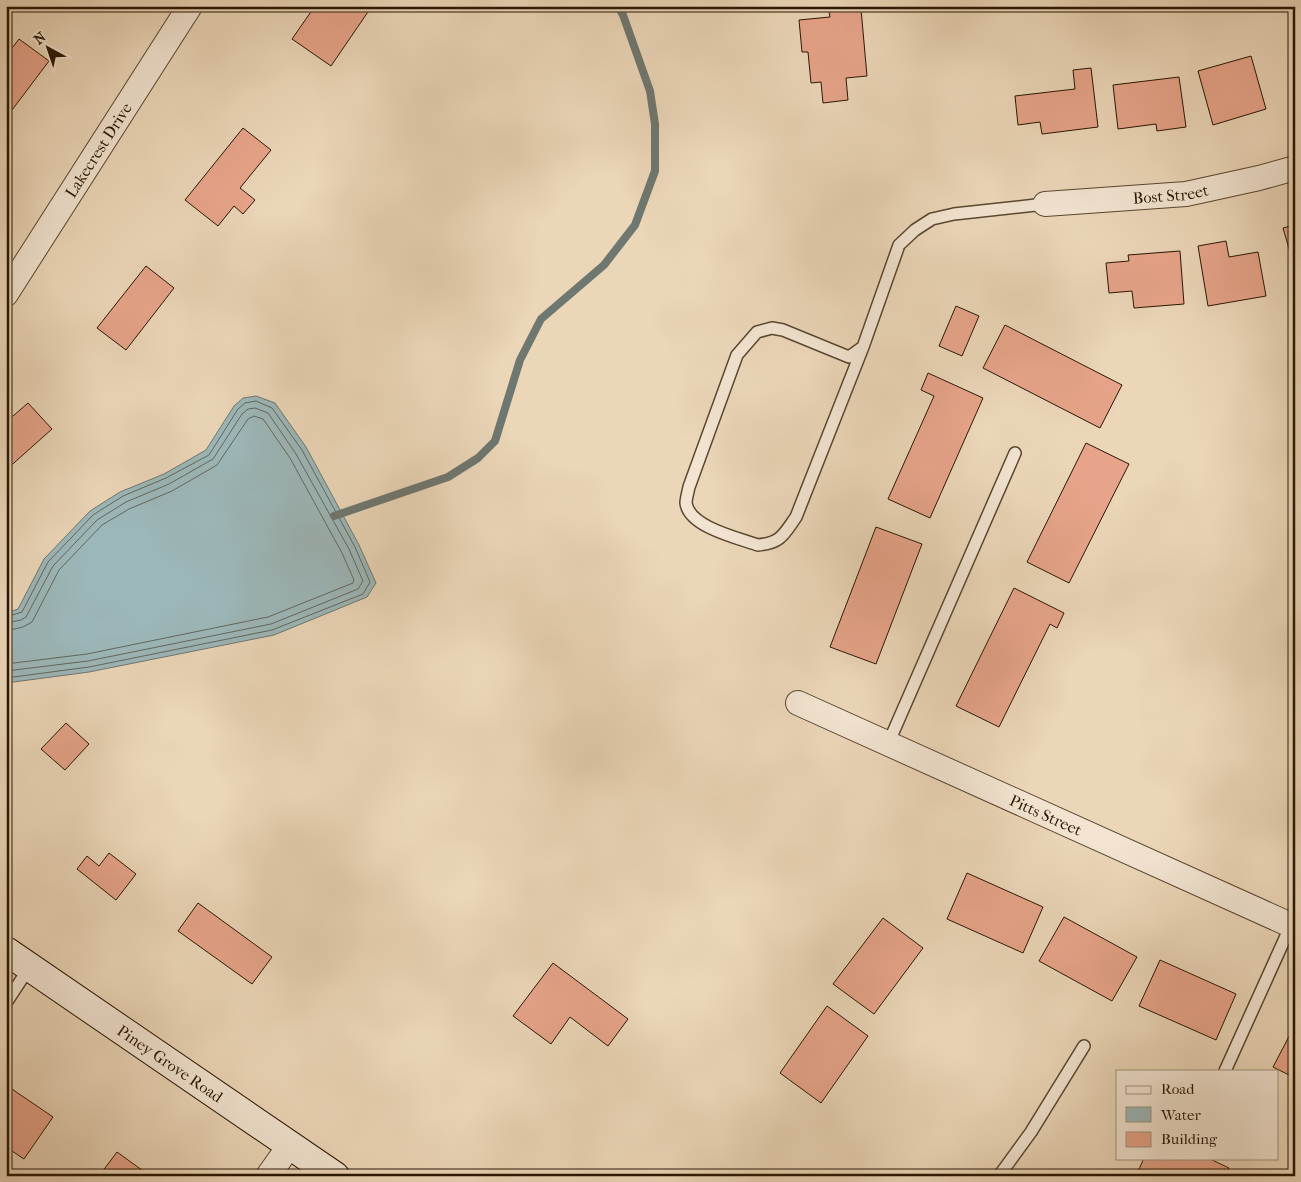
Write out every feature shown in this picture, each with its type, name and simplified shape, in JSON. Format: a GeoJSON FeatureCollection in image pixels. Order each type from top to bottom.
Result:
{"type":"FeatureCollection","features":[{"type":"Feature","properties":{"kind":"main road","name":"Piney Grove Road"},"geometry":{"type":"LineString","coordinates":[[6,951],[335,1176]]}},
{"type":"Feature","properties":{"kind":"street","name":"Lakecrest Drive"},"geometry":{"type":"LineString","coordinates":[[6,294],[190,6]]}},
{"type":"Feature","properties":{"kind":"street","name":"Bost Street"},"geometry":{"type":"LineString","coordinates":[[1045,204],[1186,194],[1295,168]]}},
{"type":"Feature","properties":{"kind":"street","name":"Pitts Street"},"geometry":{"type":"LineString","coordinates":[[798,703],[1293,926]]}},
{"type":"Feature","properties":{"kind":"street"},"geometry":{"type":"LineString","coordinates":[[268,1176],[290,1145]]}},
{"type":"Feature","properties":{"kind":"lane"},"geometry":{"type":"LineString","coordinates":[[863,346],[848,357],[784,330],[772,328],[757,332],[737,355],[689,488],[686,503],[692,516],[702,524],[758,545],[780,540],[796,517],[863,346],[899,245],[915,230],[932,219],[954,214],[1045,204]]}},
{"type":"Feature","properties":{"kind":"lane"},"geometry":{"type":"LineString","coordinates":[[888,744],[1015,453]]}},
{"type":"Feature","properties":{"kind":"lane"},"geometry":{"type":"LineString","coordinates":[[1225,1070],[1293,926]]}},
{"type":"Feature","properties":{"kind":"lane"},"geometry":{"type":"LineString","coordinates":[[6,1003],[29,968]]}},
{"type":"Feature","properties":{"kind":"lane"},"geometry":{"type":"LineString","coordinates":[[999,1176],[1030,1132],[1084,1046]]}},
{"type":"Feature","properties":{"kind":"water"},"geometry":{"type":"Polygon","coordinates":[[[256,396],[275,403],[306,447],[359,545],[376,583],[367,597],[274,635],[89,672],[6,683],[6,613],[18,609],[44,559],[90,511],[120,492],[164,474],[206,450],[234,406],[243,398],[256,396]]]}},
{"type":"Feature","properties":{"kind":"building"},"geometry":{"type":"Polygon","coordinates":[[[315,6],[372,6],[331,66],[292,39],[315,6]]]}},
{"type":"Feature","properties":{"kind":"building"},"geometry":{"type":"Polygon","coordinates":[[[861,9],[867,76],[846,78],[848,100],[823,103],[821,82],[811,83],[808,52],[802,52],[799,20],[830,17],[829,12],[861,9]]]}},
{"type":"Feature","properties":{"kind":"building"},"geometry":{"type":"Polygon","coordinates":[[[19,39],[49,61],[6,118],[6,56],[19,39]]]}},
{"type":"Feature","properties":{"kind":"building"},"geometry":{"type":"Polygon","coordinates":[[[1251,56],[1266,109],[1213,125],[1198,71],[1251,56]]]}},
{"type":"Feature","properties":{"kind":"building"},"geometry":{"type":"Polygon","coordinates":[[[1091,68],[1098,127],[1042,134],[1040,122],[1018,125],[1015,96],[1075,89],[1073,70],[1091,68]]]}},
{"type":"Feature","properties":{"kind":"building"},"geometry":{"type":"Polygon","coordinates":[[[1179,77],[1186,127],[1157,131],[1156,124],[1118,129],[1113,85],[1179,77]]]}},
{"type":"Feature","properties":{"kind":"building"},"geometry":{"type":"Polygon","coordinates":[[[243,128],[271,150],[240,188],[255,200],[243,214],[234,206],[218,226],[185,200],[243,128]]]}},
{"type":"Feature","properties":{"kind":"building"},"geometry":{"type":"Polygon","coordinates":[[[1295,225],[1295,269],[1283,228],[1295,225]]]}},
{"type":"Feature","properties":{"kind":"building"},"geometry":{"type":"Polygon","coordinates":[[[1226,241],[1229,257],[1258,252],[1266,296],[1208,306],[1198,246],[1226,241]]]}},
{"type":"Feature","properties":{"kind":"building"},"geometry":{"type":"Polygon","coordinates":[[[1180,251],[1184,304],[1134,308],[1132,291],[1109,293],[1106,263],[1129,261],[1128,255],[1180,251]]]}},
{"type":"Feature","properties":{"kind":"building"},"geometry":{"type":"Polygon","coordinates":[[[146,266],[174,288],[126,350],[97,328],[146,266]]]}},
{"type":"Feature","properties":{"kind":"building"},"geometry":{"type":"Polygon","coordinates":[[[956,306],[979,316],[962,356],[939,346],[956,306]]]}},
{"type":"Feature","properties":{"kind":"building"},"geometry":{"type":"Polygon","coordinates":[[[1005,325],[1122,385],[1100,428],[983,368],[1005,325]]]}},
{"type":"Feature","properties":{"kind":"building"},"geometry":{"type":"Polygon","coordinates":[[[928,373],[983,398],[930,518],[888,499],[934,396],[921,390],[928,373]]]}},
{"type":"Feature","properties":{"kind":"building"},"geometry":{"type":"Polygon","coordinates":[[[28,403],[52,429],[6,470],[6,422],[28,403]]]}},
{"type":"Feature","properties":{"kind":"building"},"geometry":{"type":"Polygon","coordinates":[[[1086,443],[1129,464],[1069,583],[1027,562],[1086,443]]]}},
{"type":"Feature","properties":{"kind":"building"},"geometry":{"type":"Polygon","coordinates":[[[876,527],[922,544],[876,664],[830,647],[876,527]]]}},
{"type":"Feature","properties":{"kind":"building"},"geometry":{"type":"Polygon","coordinates":[[[1014,588],[1064,613],[1057,628],[1050,624],[999,727],[956,706],[1014,588]]]}},
{"type":"Feature","properties":{"kind":"building"},"geometry":{"type":"Polygon","coordinates":[[[66,723],[89,744],[65,770],[41,749],[66,723]]]}},
{"type":"Feature","properties":{"kind":"building"},"geometry":{"type":"Polygon","coordinates":[[[109,853],[136,874],[116,900],[77,869],[87,856],[99,866],[109,853]]]}},
{"type":"Feature","properties":{"kind":"building"},"geometry":{"type":"Polygon","coordinates":[[[967,873],[1043,907],[1023,953],[947,919],[967,873]]]}},
{"type":"Feature","properties":{"kind":"building"},"geometry":{"type":"Polygon","coordinates":[[[198,903],[272,957],[252,984],[178,931],[198,903]]]}},
{"type":"Feature","properties":{"kind":"building"},"geometry":{"type":"Polygon","coordinates":[[[1064,917],[1137,957],[1112,1001],[1039,961],[1064,917]]]}},
{"type":"Feature","properties":{"kind":"building"},"geometry":{"type":"Polygon","coordinates":[[[883,918],[923,948],[874,1014],[833,984],[883,918]]]}},
{"type":"Feature","properties":{"kind":"building"},"geometry":{"type":"Polygon","coordinates":[[[1160,960],[1236,994],[1216,1040],[1139,1006],[1160,960]]]}},
{"type":"Feature","properties":{"kind":"building"},"geometry":{"type":"Polygon","coordinates":[[[553,963],[628,1019],[608,1046],[570,1017],[551,1044],[513,1016],[553,963]]]}},
{"type":"Feature","properties":{"kind":"building"},"geometry":{"type":"Polygon","coordinates":[[[827,1006],[868,1036],[821,1103],[780,1073],[827,1006]]]}},
{"type":"Feature","properties":{"kind":"building"},"geometry":{"type":"Polygon","coordinates":[[[1295,1025],[1295,1078],[1273,1067],[1295,1025]]]}},
{"type":"Feature","properties":{"kind":"building"},"geometry":{"type":"Polygon","coordinates":[[[6,1085],[53,1117],[24,1159],[6,1147],[6,1085]]]}},
{"type":"Feature","properties":{"kind":"building"},"geometry":{"type":"Polygon","coordinates":[[[117,1152],[146,1173],[144,1176],[99,1176],[117,1152]]]}},
{"type":"Feature","properties":{"kind":"building"},"geometry":{"type":"Polygon","coordinates":[[[1143,1160],[1212,1160],[1229,1168],[1225,1176],[1136,1176],[1143,1160]]]}},
{"type":"Feature","properties":{"kind":"waterway"},"geometry":{"type":"LineString","coordinates":[[334,516],[448,477],[478,458],[495,441],[520,360],[541,319],[604,265],[635,225],[655,171],[655,124],[650,91],[623,15],[618,6]]}}]}
